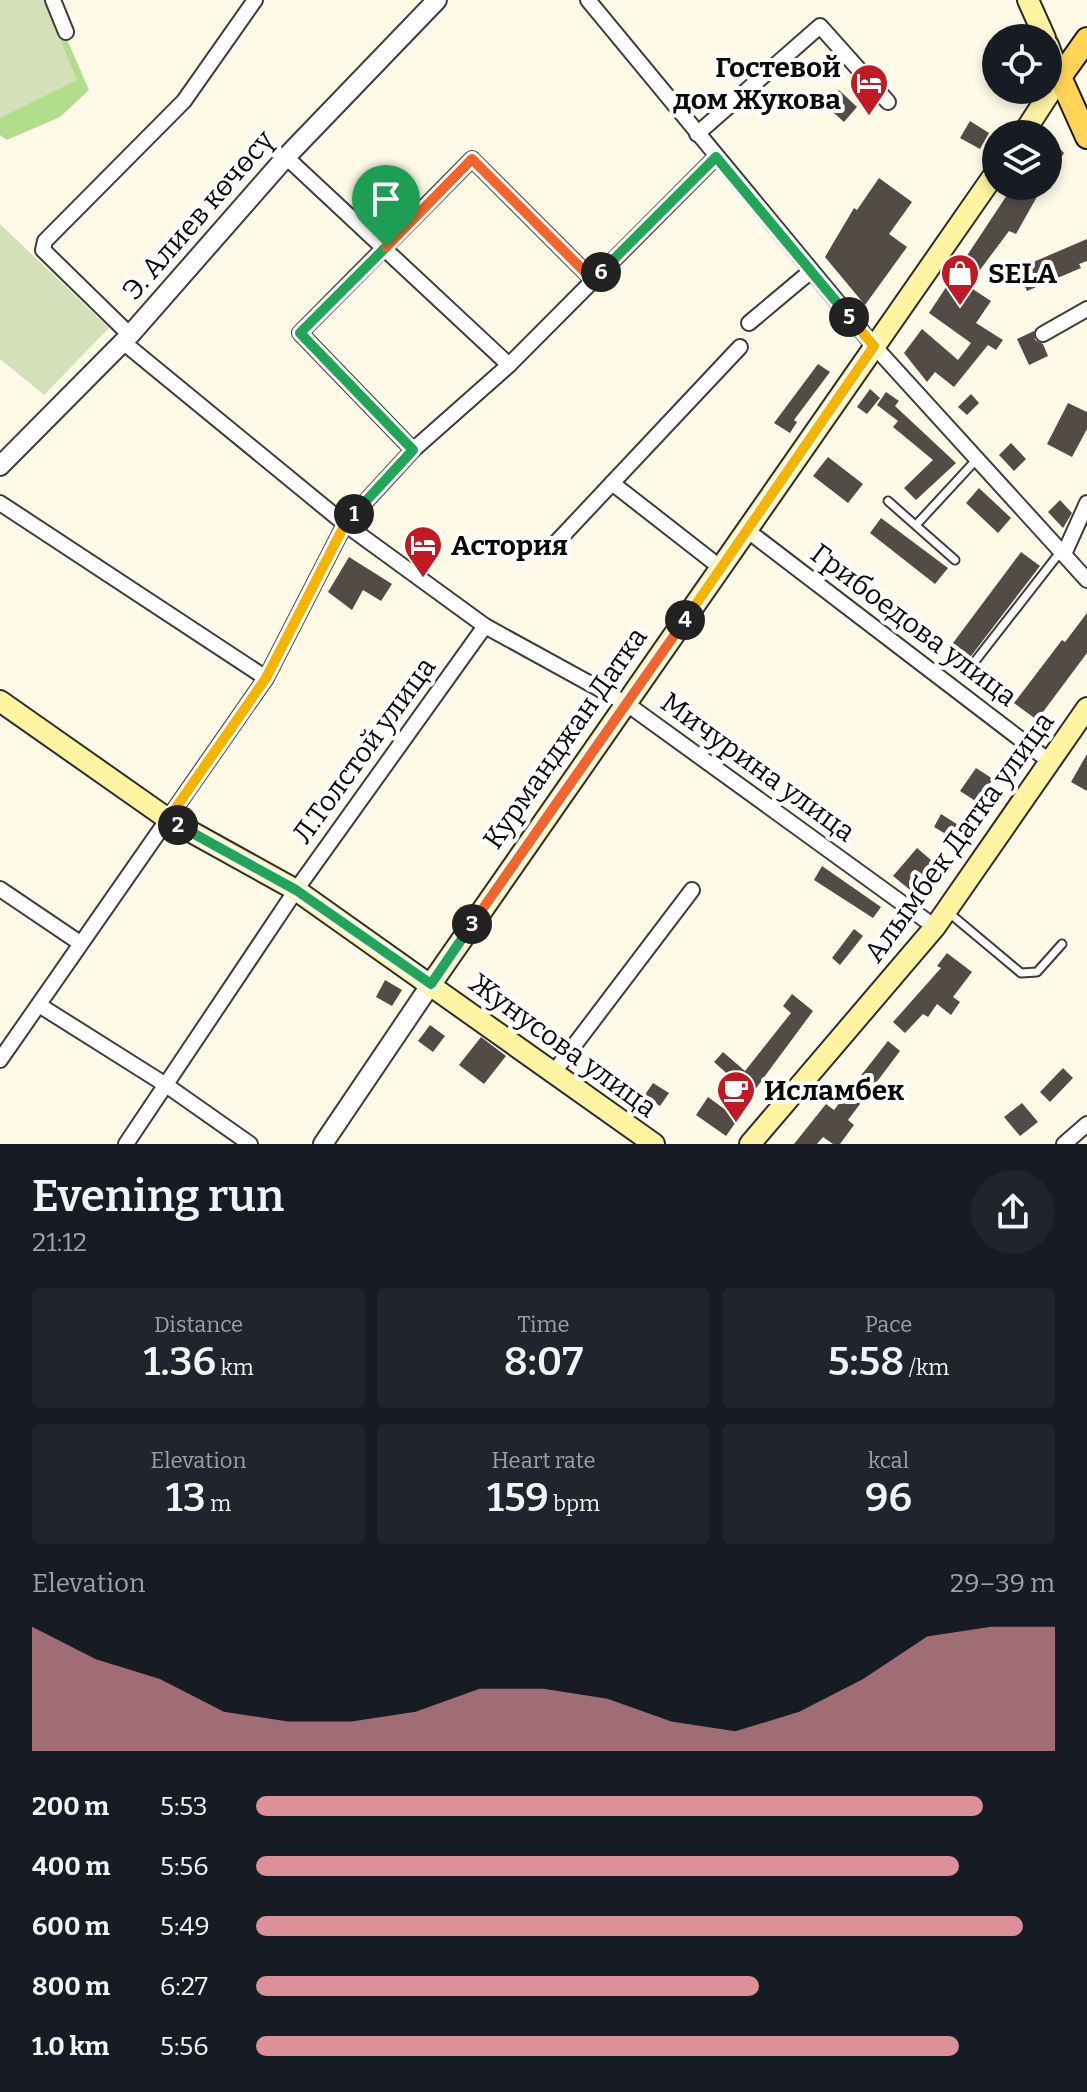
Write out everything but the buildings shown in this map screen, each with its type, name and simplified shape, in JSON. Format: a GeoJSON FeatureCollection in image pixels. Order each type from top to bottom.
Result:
{"type":"FeatureCollection","features":[{"type":"Feature","properties":{"kind":"main road"},"geometry":{"type":"LineString","coordinates":[[1028,0],[1039,24]]}},
{"type":"Feature","properties":{"kind":"main road"},"geometry":{"type":"LineString","coordinates":[[1062,74],[1087,39]]}},
{"type":"Feature","properties":{"kind":"main road"},"geometry":{"type":"LineString","coordinates":[[1062,81],[1087,137]]}},
{"type":"Feature","properties":{"kind":"main road","name":"Курманджан Датка"},"geometry":{"type":"LineString","coordinates":[[431,984],[982,192]]}},
{"type":"Feature","properties":{"kind":"main road","name":"Жунусова улица"},"geometry":{"type":"LineString","coordinates":[[0,701],[168,819],[296,890],[654,1144]]}},
{"type":"Feature","properties":{"kind":"main road","name":"Алымбек Датка улица"},"geometry":{"type":"LineString","coordinates":[[750,1144],[941,919],[1087,708]]}},
{"type":"Feature","properties":{"kind":"street"},"geometry":{"type":"LineString","coordinates":[[53,0],[66,32]]}},
{"type":"Feature","properties":{"kind":"street","name":"Мичурина улица"},"geometry":{"type":"LineString","coordinates":[[255,0],[184,101],[45,241],[43,250],[127,339],[345,524],[485,626],[627,704],[941,919]]}},
{"type":"Feature","properties":{"kind":"street","name":"Э. Алиев көчөсү"},"geometry":{"type":"LineString","coordinates":[[0,466],[127,339],[286,157],[437,0]]}},
{"type":"Feature","properties":{"kind":"street"},"geometry":{"type":"LineString","coordinates":[[588,0],[874,346],[1087,580]]}},
{"type":"Feature","properties":{"kind":"street"},"geometry":{"type":"LineString","coordinates":[[697,134],[820,26],[888,102]]}},
{"type":"Feature","properties":{"kind":"street"},"geometry":{"type":"LineString","coordinates":[[286,157],[509,365]]}},
{"type":"Feature","properties":{"kind":"street"},"geometry":{"type":"LineString","coordinates":[[0,1060],[266,678],[345,524],[413,450],[509,365],[716,157]]}},
{"type":"Feature","properties":{"kind":"street"},"geometry":{"type":"LineString","coordinates":[[413,450],[300,333],[472,159],[593,280]]}},
{"type":"Feature","properties":{"kind":"street"},"geometry":{"type":"LineString","coordinates":[[749,323],[811,271]]}},
{"type":"Feature","properties":{"kind":"street"},"geometry":{"type":"LineString","coordinates":[[1043,334],[1087,309]]}},
{"type":"Feature","properties":{"kind":"street"},"geometry":{"type":"LineString","coordinates":[[552,547],[740,347]]}},
{"type":"Feature","properties":{"kind":"street"},"geometry":{"type":"LineString","coordinates":[[612,483],[721,568]]}},
{"type":"Feature","properties":{"kind":"street"},"geometry":{"type":"LineString","coordinates":[[0,503],[266,678]]}},
{"type":"Feature","properties":{"kind":"street"},"geometry":{"type":"LineString","coordinates":[[1062,552],[1087,503]]}},
{"type":"Feature","properties":{"kind":"street","name":"Грибоедова улица"},"geometry":{"type":"LineString","coordinates":[[748,531],[1049,761]]}},
{"type":"Feature","properties":{"kind":"street","name":"Л.Толстой улица"},"geometry":{"type":"LineString","coordinates":[[126,1144],[296,890],[485,626]]}},
{"type":"Feature","properties":{"kind":"street"},"geometry":{"type":"LineString","coordinates":[[0,889],[80,943]]}},
{"type":"Feature","properties":{"kind":"street"},"geometry":{"type":"LineString","coordinates":[[554,1072],[692,890]]}},
{"type":"Feature","properties":{"kind":"street","name":"Курманджан Датка"},"geometry":{"type":"LineString","coordinates":[[323,1144],[431,984]]}},
{"type":"Feature","properties":{"kind":"street"},"geometry":{"type":"LineString","coordinates":[[39,1005],[166,1085],[250,1144]]}},
{"type":"Feature","properties":{"kind":"street"},"geometry":{"type":"LineString","coordinates":[[1064,1144],[1087,1124]]}},
{"type":"Feature","properties":{"kind":"lane"},"geometry":{"type":"LineString","coordinates":[[916,525],[977,459]]}},
{"type":"Feature","properties":{"kind":"lane"},"geometry":{"type":"LineString","coordinates":[[888,501],[955,560]]}},
{"type":"Feature","properties":{"kind":"lane"},"geometry":{"type":"LineString","coordinates":[[976,660],[1062,552]]}},
{"type":"Feature","properties":{"kind":"lane"},"geometry":{"type":"LineString","coordinates":[[941,919],[1021,973],[1037,972],[1062,944]]}},
{"type":"Feature","properties":{"kind":"green space"},"geometry":{"type":"Polygon","coordinates":[[[0,0],[50,0],[89,90],[60,117],[7,140],[0,135],[0,0]]]}},
{"type":"Feature","properties":{"kind":"green space"},"geometry":{"type":"Polygon","coordinates":[[[0,0],[44,0],[77,80],[0,118],[0,0]]]}},
{"type":"Feature","properties":{"kind":"green space"},"geometry":{"type":"Polygon","coordinates":[[[0,224],[109,328],[44,395],[0,359],[0,224]]]}},
{"type":"Feature","properties":{"kind":"place","name":"Гостевой дом Жукова"},"geometry":{"type":"Point","coordinates":[869,117]}},
{"type":"Feature","properties":{"kind":"place","name":"SELA"},"geometry":{"type":"Point","coordinates":[960,307]}},
{"type":"Feature","properties":{"kind":"place","name":"Астория"},"geometry":{"type":"Point","coordinates":[423,579]}},
{"type":"Feature","properties":{"kind":"place","name":"Исламбек"},"geometry":{"type":"Point","coordinates":[736,1124]}},
{"type":"Feature","properties":{"kind":"route"},"geometry":{"type":"LineString","coordinates":[[716,157],[874,346],[431,984],[296,890],[168,819],[266,678],[345,524],[413,450],[300,333],[386,247],[472,159],[593,280],[716,157]]}}]}
